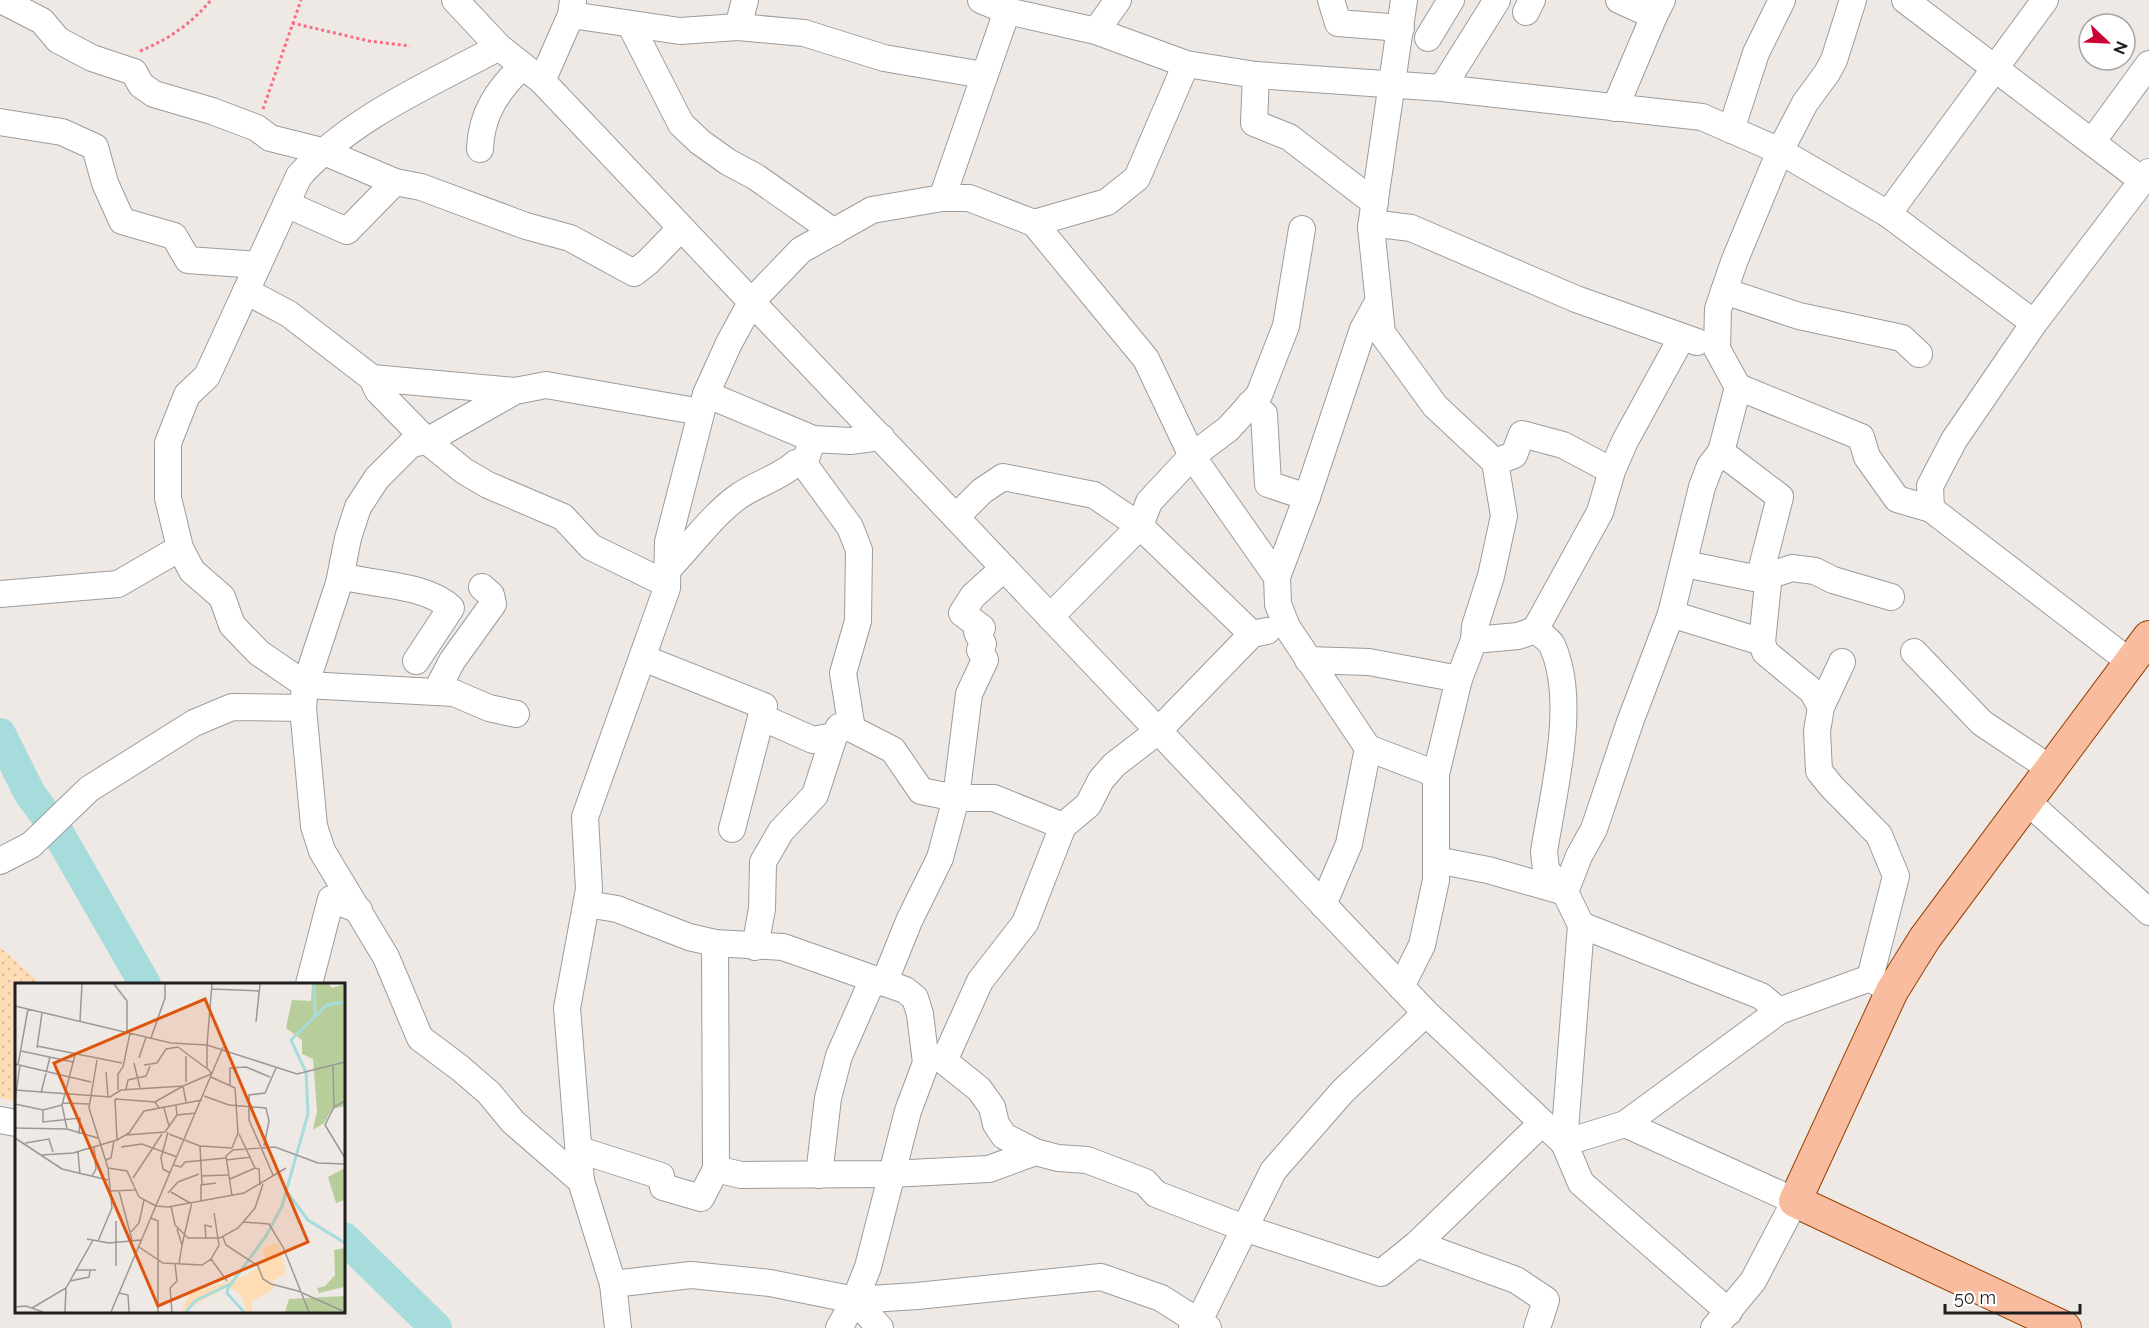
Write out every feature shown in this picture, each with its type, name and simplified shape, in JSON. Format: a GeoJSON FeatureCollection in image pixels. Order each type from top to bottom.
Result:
{"type":"FeatureCollection","features":[{"type":"Feature","properties":{"kind":"main road"},"geometry":{"type":"LineString","coordinates":[[2064,1328],[1795,1201],[1881,984],[1925,938],[2144,644]]}},
{"type":"Feature","properties":{"kind":"street"},"geometry":{"type":"LineString","coordinates":[[1,0],[42,21],[58,40],[92,58],[134,72],[141,86],[154,94],[212,111],[257,128],[270,138],[322,151],[395,182],[421,187],[526,226],[570,238],[634,273],[680,229]]}},
{"type":"Feature","properties":{"kind":"street"},"geometry":{"type":"LineString","coordinates":[[455,0],[499,46],[532,74],[752,301],[1426,1013],[1541,1124],[1564,1143],[1581,1183],[1721,1320],[1753,1281],[1795,1201],[1625,1124]]}},
{"type":"Feature","properties":{"kind":"street"},"geometry":{"type":"LineString","coordinates":[[738,27],[745,0]]}},
{"type":"Feature","properties":{"kind":"street"},"geometry":{"type":"LineString","coordinates":[[981,0],[1007,11],[1096,31],[1185,64],[1256,75],[1442,88],[1702,117],[1780,152],[1888,214],[2034,323]]}},
{"type":"Feature","properties":{"kind":"street"},"geometry":{"type":"LineString","coordinates":[[1096,31],[1118,0]]}},
{"type":"Feature","properties":{"kind":"street"},"geometry":{"type":"LineString","coordinates":[[1331,0],[1338,23],[1401,28]]}},
{"type":"Feature","properties":{"kind":"street"},"geometry":{"type":"LineString","coordinates":[[1401,987],[1422,945],[1436,880],[1436,774],[1459,679],[1474,640],[1475,626],[1491,576],[1504,516],[1495,462],[1435,406],[1383,333],[1378,302],[1373,215],[1404,0]]}},
{"type":"Feature","properties":{"kind":"street"},"geometry":{"type":"LineString","coordinates":[[1428,38],[1451,0]]}},
{"type":"Feature","properties":{"kind":"street"},"geometry":{"type":"LineString","coordinates":[[1442,88],[1497,0]]}},
{"type":"Feature","properties":{"kind":"street"},"geometry":{"type":"LineString","coordinates":[[1615,108],[1658,8],[1619,0]]}},
{"type":"Feature","properties":{"kind":"street"},"geometry":{"type":"LineString","coordinates":[[1731,130],[1756,53],[1782,0]]}},
{"type":"Feature","properties":{"kind":"street"},"geometry":{"type":"LineString","coordinates":[[1853,0],[1827,74],[1815,87],[1780,152],[1724,291],[1718,309],[1717,349],[1738,387],[1861,436],[1868,457],[1898,499],[1931,509],[2144,644]]}},
{"type":"Feature","properties":{"kind":"street"},"geometry":{"type":"LineString","coordinates":[[1905,0],[2092,142],[2146,176],[2034,323],[1954,440],[1930,486],[1931,509]]}},
{"type":"Feature","properties":{"kind":"street"},"geometry":{"type":"LineString","coordinates":[[1888,214],[2045,0]]}},
{"type":"Feature","properties":{"kind":"street"},"geometry":{"type":"LineString","coordinates":[[480,149],[480,131],[492,102],[505,82],[532,74],[572,8],[631,26],[680,31],[738,27],[804,33],[884,58],[983,75]]}},
{"type":"Feature","properties":{"kind":"street"},"geometry":{"type":"LineString","coordinates":[[942,198],[1007,11]]}},
{"type":"Feature","properties":{"kind":"street"},"geometry":{"type":"LineString","coordinates":[[631,26],[681,124],[709,149],[756,177],[834,232]]}},
{"type":"Feature","properties":{"kind":"street"},"geometry":{"type":"LineString","coordinates":[[304,696],[232,625],[222,597],[192,571],[180,548],[168,498],[168,442],[187,395],[207,376],[299,176],[322,151],[375,116],[499,46]]}},
{"type":"Feature","properties":{"kind":"street"},"geometry":{"type":"LineString","coordinates":[[1034,223],[1107,201],[1137,178],[1185,64]]}},
{"type":"Feature","properties":{"kind":"street"},"geometry":{"type":"LineString","coordinates":[[2092,142],[2149,64]]}},
{"type":"Feature","properties":{"kind":"street"},"geometry":{"type":"LineString","coordinates":[[1256,75],[1254,123],[1289,137],[1373,215],[1388,225],[1411,228],[1576,299],[1717,349]]}},
{"type":"Feature","properties":{"kind":"street"},"geometry":{"type":"LineString","coordinates":[[0,122],[62,132],[95,147],[105,183],[122,221],[174,237],[188,260],[258,265]]}},
{"type":"Feature","properties":{"kind":"street"},"geometry":{"type":"LineString","coordinates":[[286,204],[346,231],[395,182]]}},
{"type":"Feature","properties":{"kind":"street"},"geometry":{"type":"LineString","coordinates":[[618,1328],[613,1284],[581,1181],[567,1008],[589,889],[585,817],[643,658],[667,577],[668,542],[704,403],[729,343],[752,301],[801,250],[872,210],[942,198],[969,198],[1034,223],[1146,359],[1192,456],[1277,577]]}},
{"type":"Feature","properties":{"kind":"street"},"geometry":{"type":"LineString","coordinates":[[1050,617],[1140,526],[1149,502],[1192,456],[1228,429],[1258,394],[1286,326],[1302,230]]}},
{"type":"Feature","properties":{"kind":"street"},"geometry":{"type":"LineString","coordinates":[[246,291],[289,314],[372,378],[378,391],[427,441],[488,485],[563,518],[591,547],[667,577]]}},
{"type":"Feature","properties":{"kind":"street"},"geometry":{"type":"LineString","coordinates":[[1724,291],[1799,316],[1902,338],[1919,354]]}},
{"type":"Feature","properties":{"kind":"street"},"geometry":{"type":"LineString","coordinates":[[1378,302],[1363,329],[1307,497],[1277,577],[1278,604],[1287,627],[1368,748],[1436,774]]}},
{"type":"Feature","properties":{"kind":"street"},"geometry":{"type":"LineString","coordinates":[[1474,640],[1518,636],[1535,630],[1600,512],[1612,471],[1625,441],[1682,337]]}},
{"type":"Feature","properties":{"kind":"street"},"geometry":{"type":"LineString","coordinates":[[372,378],[515,391],[546,386],[704,403],[813,439],[850,441],[881,437]]}},
{"type":"Feature","properties":{"kind":"street"},"geometry":{"type":"LineString","coordinates":[[1565,892],[1579,855],[1594,829],[1630,722],[1671,614],[1702,487],[1710,466],[1721,452],[1738,387]]}},
{"type":"Feature","properties":{"kind":"street"},"geometry":{"type":"LineString","coordinates":[[515,391],[427,441],[411,444],[377,478],[358,507],[341,576],[304,696],[314,826],[322,851],[386,957],[420,1038],[489,1093],[513,1122],[581,1181]]}},
{"type":"Feature","properties":{"kind":"street"},"geometry":{"type":"LineString","coordinates":[[1251,404],[1264,414],[1268,484],[1307,497]]}},
{"type":"Feature","properties":{"kind":"street"},"geometry":{"type":"LineString","coordinates":[[1495,462],[1514,455],[1522,434],[1563,445],[1612,471]]}},
{"type":"Feature","properties":{"kind":"street"},"geometry":{"type":"LineString","coordinates":[[804,464],[813,439]]}},
{"type":"Feature","properties":{"kind":"street"},"geometry":{"type":"LineString","coordinates":[[1721,452],[1780,497],[1759,579]]}},
{"type":"Feature","properties":{"kind":"street"},"geometry":{"type":"LineString","coordinates":[[667,577],[702,530],[740,496],[783,475],[796,463],[804,464],[850,527],[859,550],[858,621],[843,673],[843,733],[815,795],[780,831],[763,862],[762,909],[755,947]]}},
{"type":"Feature","properties":{"kind":"street"},"geometry":{"type":"LineString","coordinates":[[956,517],[982,490],[1003,477],[1094,495],[1140,526],[1252,634]]}},
{"type":"Feature","properties":{"kind":"street"},"geometry":{"type":"LineString","coordinates":[[0,594],[118,584],[180,548]]}},
{"type":"Feature","properties":{"kind":"street"},"geometry":{"type":"LineString","coordinates":[[1685,564],[1759,579],[1768,584],[1762,642],[1765,652],[1812,691],[1821,707]]}},
{"type":"Feature","properties":{"kind":"street"},"geometry":{"type":"LineString","coordinates":[[819,1175],[828,1098],[839,1056],[940,858],[956,798],[969,694],[985,660],[980,650],[983,644],[977,632],[982,628],[962,613],[973,596],[1004,568]]}},
{"type":"Feature","properties":{"kind":"street"},"geometry":{"type":"LineString","coordinates":[[1759,579],[1792,568],[1815,571],[1833,580],[1891,597]]}},
{"type":"Feature","properties":{"kind":"street"},"geometry":{"type":"LineString","coordinates":[[341,576],[427,594],[443,600],[451,608],[416,661]]}},
{"type":"Feature","properties":{"kind":"street"},"geometry":{"type":"LineString","coordinates":[[436,692],[452,661],[493,604],[491,595],[482,587]]}},
{"type":"Feature","properties":{"kind":"street"},"geometry":{"type":"LineString","coordinates":[[1671,614],[1762,642]]}},
{"type":"Feature","properties":{"kind":"street"},"geometry":{"type":"LineString","coordinates":[[839,1328],[855,1300],[868,1267],[908,1111],[980,981],[1025,923],[1063,826],[1088,805],[1101,780],[1114,765],[1158,731],[1252,634],[1287,627]]}},
{"type":"Feature","properties":{"kind":"street"},"geometry":{"type":"LineString","coordinates":[[1535,630],[1551,643],[1562,676],[1562,727],[1544,852],[1546,870],[1565,892],[1581,925],[1564,1143]]}},
{"type":"Feature","properties":{"kind":"street"},"geometry":{"type":"LineString","coordinates":[[1914,652],[1982,723],[2051,769]]}},
{"type":"Feature","properties":{"kind":"street"},"geometry":{"type":"LineString","coordinates":[[643,658],[764,706],[732,829]]}},
{"type":"Feature","properties":{"kind":"street"},"geometry":{"type":"LineString","coordinates":[[1308,660],[1369,662],[1459,679]]}},
{"type":"Feature","properties":{"kind":"street"},"geometry":{"type":"LineString","coordinates":[[1564,1143],[1625,1124],[1779,1011],[1881,984],[1896,876],[1879,835],[1819,771],[1817,731],[1821,707],[1842,662]]}},
{"type":"Feature","properties":{"kind":"street"},"geometry":{"type":"LineString","coordinates":[[0,861],[32,845],[89,789],[194,723],[232,707],[304,696],[436,692],[454,693],[489,708],[516,714]]}},
{"type":"Feature","properties":{"kind":"street"},"geometry":{"type":"LineString","coordinates":[[761,717],[813,741],[843,733],[893,750],[921,791],[956,798],[994,798],[1063,826]]}},
{"type":"Feature","properties":{"kind":"street"},"geometry":{"type":"LineString","coordinates":[[1323,905],[1349,844],[1368,748]]}},
{"type":"Feature","properties":{"kind":"street"},"geometry":{"type":"LineString","coordinates":[[2026,801],[2149,912]]}},
{"type":"Feature","properties":{"kind":"street"},"geometry":{"type":"LineString","coordinates":[[1436,860],[1488,870],[1565,892]]}},
{"type":"Feature","properties":{"kind":"street"},"geometry":{"type":"LineString","coordinates":[[309,983],[331,899],[359,910]]}},
{"type":"Feature","properties":{"kind":"street"},"geometry":{"type":"LineString","coordinates":[[587,904],[616,909],[689,937],[715,943],[783,947],[817,957],[905,990],[915,998],[935,1062],[980,1089],[992,1107],[996,1124],[1005,1136],[1035,1152],[1058,1158],[1087,1160],[1145,1182],[1156,1194],[1244,1228],[1381,1273],[1417,1245],[1541,1124]]}},
{"type":"Feature","properties":{"kind":"street"},"geometry":{"type":"LineString","coordinates":[[1581,925],[1761,996],[1779,1011]]}},
{"type":"Feature","properties":{"kind":"street"},"geometry":{"type":"LineString","coordinates":[[580,1150],[661,1176],[663,1186],[701,1198],[716,1169],[715,943]]}},
{"type":"Feature","properties":{"kind":"street"},"geometry":{"type":"LineString","coordinates":[[613,1284],[691,1275],[771,1283],[855,1300],[917,1296],[1101,1276],[1161,1298],[1199,1326],[1273,1171],[1343,1091],[1426,1013]]}},
{"type":"Feature","properties":{"kind":"street"},"geometry":{"type":"LineString","coordinates":[[0,1120],[15,1123]]}},
{"type":"Feature","properties":{"kind":"street"},"geometry":{"type":"LineString","coordinates":[[716,1169],[741,1175],[819,1175],[989,1169],[1035,1152]]}},
{"type":"Feature","properties":{"kind":"street"},"geometry":{"type":"LineString","coordinates":[[1417,1245],[1516,1280],[1546,1300],[1537,1328]]}},
{"type":"Feature","properties":{"kind":"street"},"geometry":{"type":"LineString","coordinates":[[855,1300],[880,1328]]}},
{"type":"Feature","properties":{"kind":"path"},"geometry":{"type":"LineString","coordinates":[[130,52],[159,43],[179,31],[211,0]]}},
{"type":"Feature","properties":{"kind":"path"},"geometry":{"type":"LineString","coordinates":[[257,128],[301,0]]}},
{"type":"Feature","properties":{"kind":"path"},"geometry":{"type":"LineString","coordinates":[[292,23],[369,41],[410,46]]}},
{"type":"Feature","properties":{"kind":"sand"},"geometry":{"type":"Polygon","coordinates":[[[0,947],[40,983],[15,983],[15,1101],[0,1098],[0,947]]]}},
{"type":"Feature","properties":{"kind":"waterway"},"geometry":{"type":"LineString","coordinates":[[0,734],[30,794],[54,826],[144,983]]}},
{"type":"Feature","properties":{"kind":"waterway"},"geometry":{"type":"LineString","coordinates":[[345,1239],[436,1328]]}}]}
